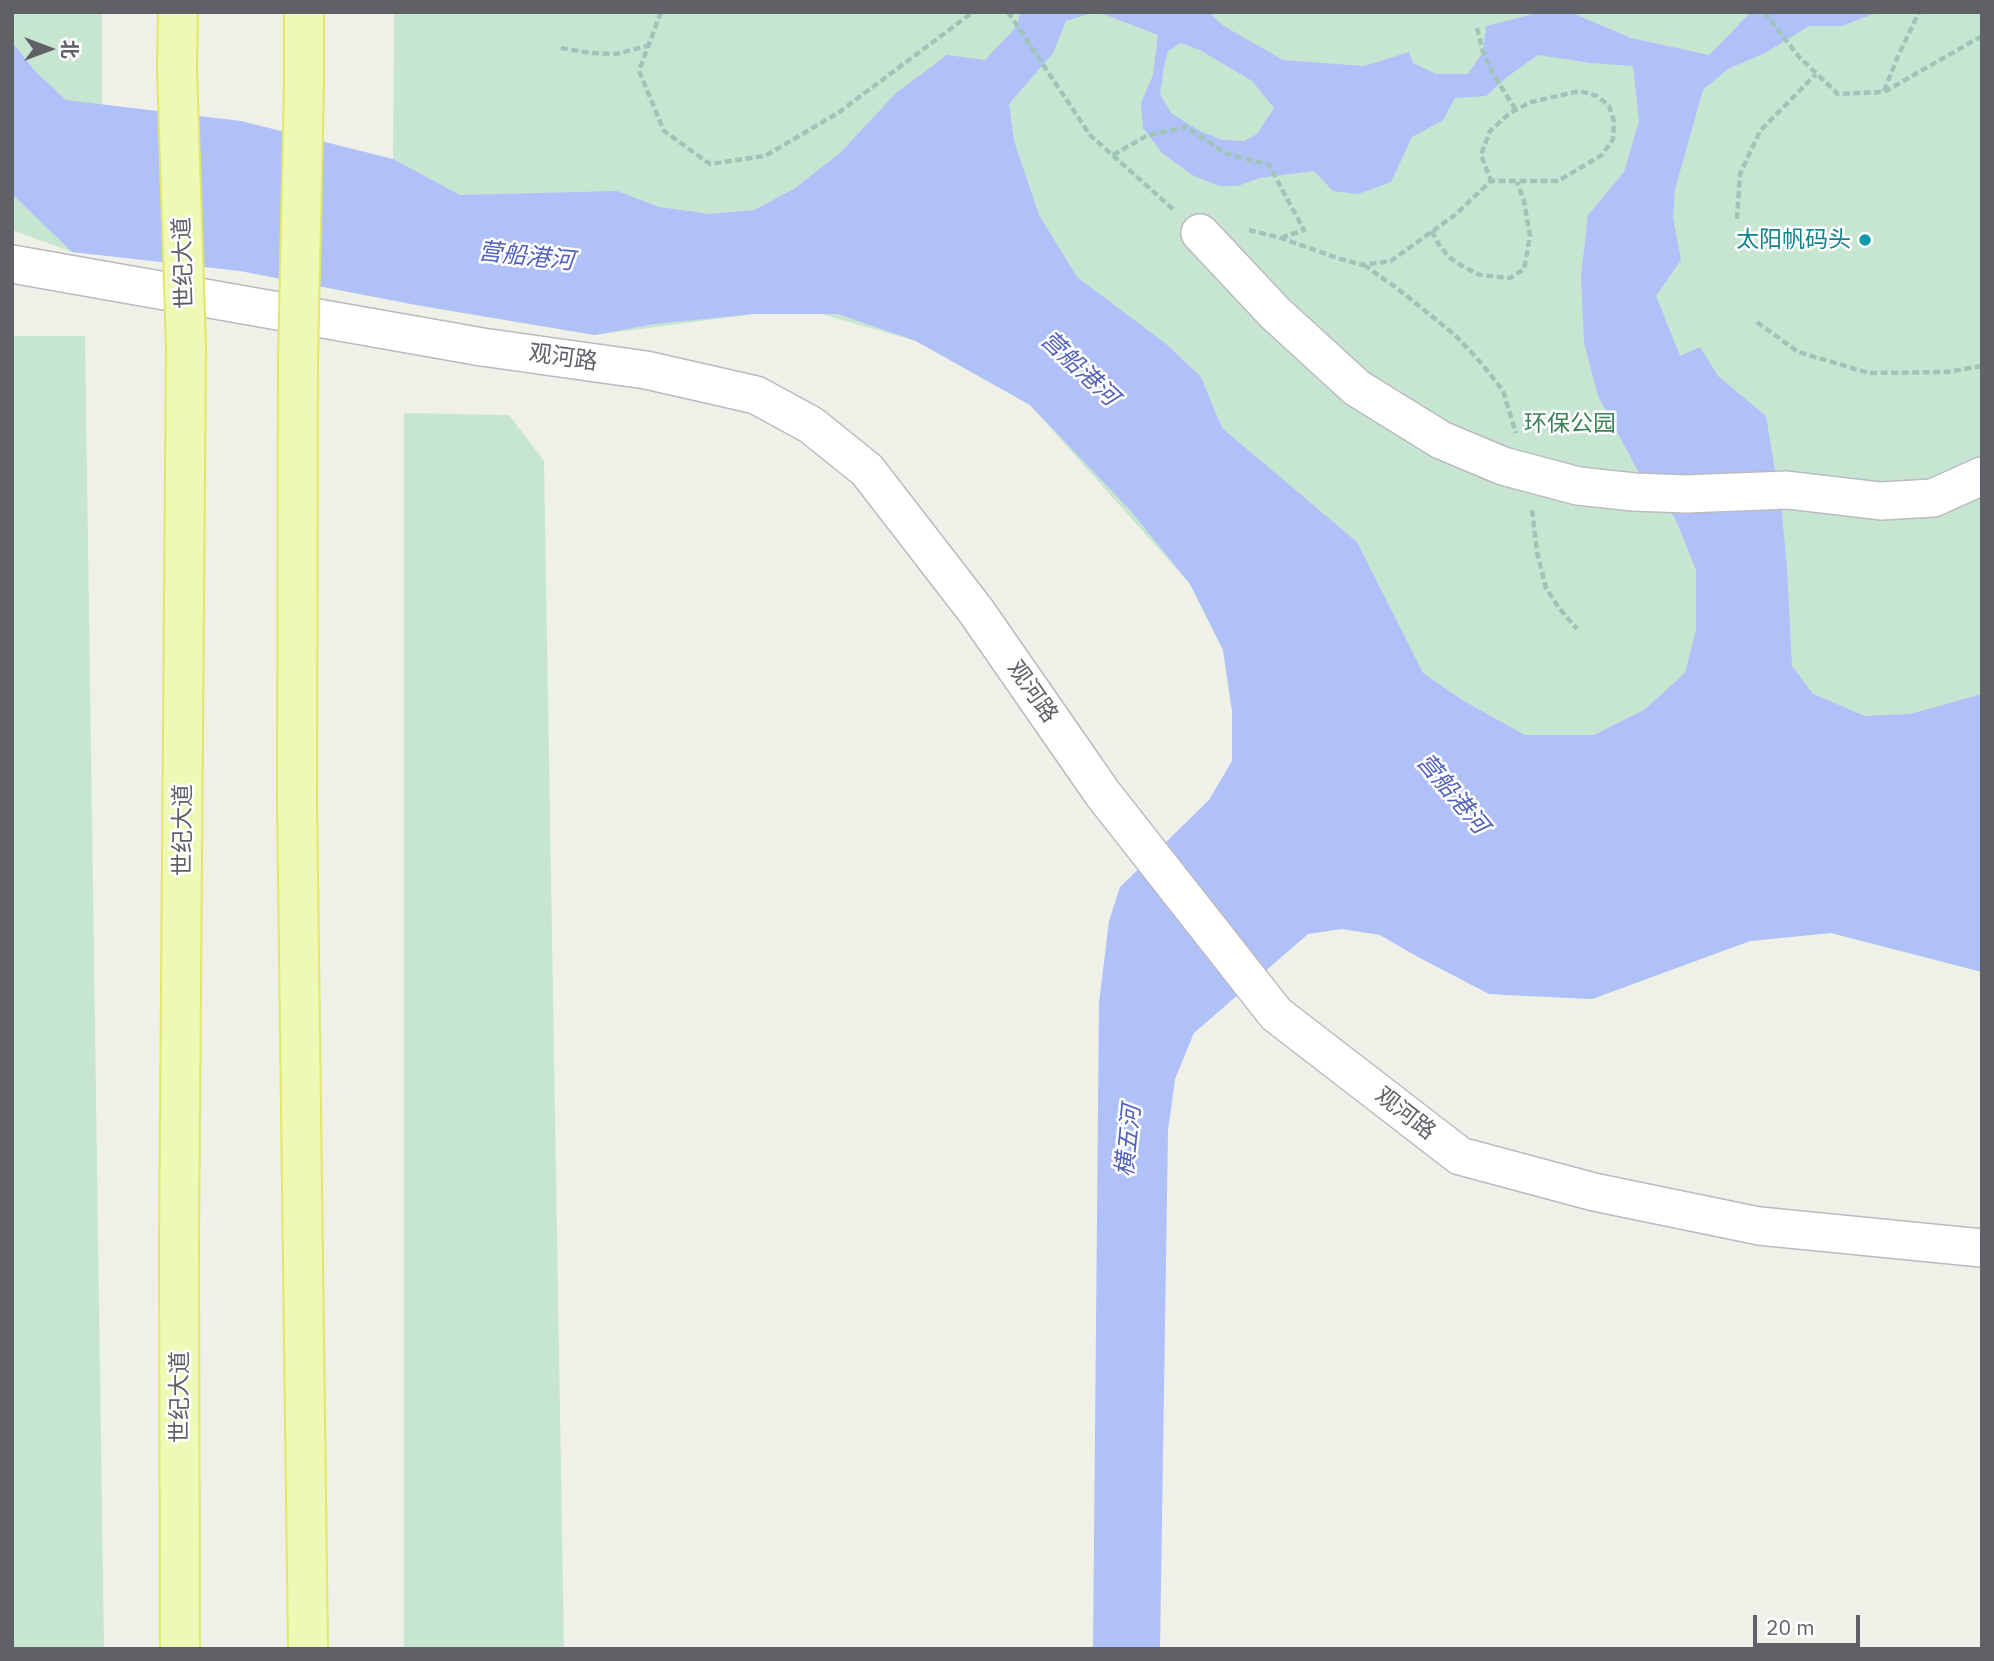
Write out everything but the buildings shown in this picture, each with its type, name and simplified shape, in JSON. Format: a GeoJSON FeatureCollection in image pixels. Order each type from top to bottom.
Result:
{"type":"FeatureCollection","features":[{"type":"Feature","properties":{"kind":"main road","name":"世纪大道"},"geometry":{"type":"LineString","coordinates":[[178,12],[177,68],[186,348],[179,1243],[180,1649]]}},
{"type":"Feature","properties":{"kind":"main road"},"geometry":{"type":"LineString","coordinates":[[304,12],[298,360],[298,800],[309,1649]]}},
{"type":"Feature","properties":{"kind":"street"},"geometry":{"type":"LineString","coordinates":[[1200,233],[1275,313],[1357,388],[1441,440],[1503,466],[1578,486],[1633,492],[1686,494],[1787,490],[1881,501],[1933,498],[1982,476]]}},
{"type":"Feature","properties":{"kind":"street","name":"观河路"},"geometry":{"type":"LineString","coordinates":[[12,264],[482,347],[646,370],[756,395],[811,425],[867,470],[976,611],[1103,794],[1276,1014],[1460,1156],[1594,1192],[1759,1226],[1982,1248]]}},
{"type":"Feature","properties":{"kind":"path"},"geometry":{"type":"LineString","coordinates":[[661,12],[639,71],[664,131],[710,164],[765,156],[838,113],[973,12]]}},
{"type":"Feature","properties":{"kind":"path"},"geometry":{"type":"LineString","coordinates":[[1008,12],[1090,135],[1200,233],[1252,230],[1363,265],[1391,261],[1455,215],[1491,181],[1558,181],[1602,155],[1613,139],[1614,121],[1609,106],[1597,96],[1580,91],[1531,102],[1516,110],[1490,131],[1481,155],[1491,181]]}},
{"type":"Feature","properties":{"kind":"path"},"geometry":{"type":"LineString","coordinates":[[1764,12],[1800,58],[1839,94],[1884,92],[1982,36]]}},
{"type":"Feature","properties":{"kind":"path"},"geometry":{"type":"LineString","coordinates":[[1884,92],[1919,12]]}},
{"type":"Feature","properties":{"kind":"path"},"geometry":{"type":"LineString","coordinates":[[1477,28],[1483,52],[1493,74],[1516,110]]}},
{"type":"Feature","properties":{"kind":"path"},"geometry":{"type":"LineString","coordinates":[[561,48],[616,54],[648,46]]}},
{"type":"Feature","properties":{"kind":"path"},"geometry":{"type":"LineString","coordinates":[[1737,219],[1740,174],[1760,131],[1816,74]]}},
{"type":"Feature","properties":{"kind":"path"},"geometry":{"type":"LineString","coordinates":[[1113,155],[1148,135],[1186,127],[1225,153],[1269,165],[1304,230],[1281,238]]}},
{"type":"Feature","properties":{"kind":"path"},"geometry":{"type":"LineString","coordinates":[[1432,231],[1438,245],[1450,258],[1464,267],[1480,275],[1510,278],[1524,269],[1530,236],[1524,201],[1517,182]]}},
{"type":"Feature","properties":{"kind":"path"},"geometry":{"type":"LineString","coordinates":[[1757,323],[1798,352],[1869,373],[1947,372],[1982,366]]}},
{"type":"Feature","properties":{"kind":"green space"},"geometry":{"type":"Polygon","coordinates":[[[12,12],[102,12],[102,106],[72,252],[12,230],[12,12]]]}},
{"type":"Feature","properties":{"kind":"green space","name":"环保公园"},"geometry":{"type":"Polygon","coordinates":[[[394,12],[1982,12],[1982,972],[1831,933],[1750,941],[1592,999],[1500,995],[1232,761],[1232,711],[1223,650],[1190,584],[1030,405],[916,341],[821,314],[754,314],[595,335],[416,305],[393,159],[394,12]]]}},
{"type":"Feature","properties":{"kind":"green space"},"geometry":{"type":"Polygon","coordinates":[[[12,336],[85,336],[104,1649],[12,1649],[12,336]]]}},
{"type":"Feature","properties":{"kind":"green space"},"geometry":{"type":"Polygon","coordinates":[[[404,413],[509,415],[544,461],[564,1649],[404,1649],[404,413]]]}},
{"type":"Feature","properties":{"kind":"water"},"geometry":{"type":"Polygon","coordinates":[[[1020,12],[1095,12],[1066,21],[1053,53],[1009,104],[1014,141],[1039,215],[1077,277],[1165,343],[1201,377],[1222,428],[1357,542],[1423,673],[1462,700],[1525,735],[1594,735],[1644,710],[1685,673],[1696,630],[1696,570],[1675,518],[1640,475],[1598,396],[1584,343],[1581,276],[1588,215],[1624,172],[1639,121],[1633,66],[1538,55],[1486,96],[1455,98],[1443,120],[1412,137],[1391,182],[1358,194],[1333,191],[1314,171],[1259,178],[1238,186],[1220,186],[1194,176],[1162,153],[1143,128],[1141,103],[1153,75],[1158,35],[1098,12],[1209,12],[1222,25],[1283,60],[1364,66],[1409,52],[1413,63],[1436,74],[1468,74],[1483,52],[1486,26],[1541,12],[1570,12],[1631,38],[1709,55],[1751,12],[1873,12],[1842,26],[1809,26],[1765,53],[1728,69],[1703,90],[1675,189],[1673,218],[1681,260],[1656,296],[1680,356],[1700,347],[1718,376],[1766,416],[1782,514],[1792,666],[1813,694],[1865,716],[1910,714],[1982,694],[1982,972],[1831,933],[1750,941],[1592,999],[1489,994],[1380,935],[1342,929],[1308,934],[1194,1033],[1175,1079],[1168,1131],[1160,1649],[1093,1649],[1099,1003],[1109,921],[1120,887],[1209,800],[1232,761],[1232,711],[1223,650],[1190,584],[1130,510],[1030,405],[916,341],[838,314],[754,314],[654,324],[595,335],[416,305],[240,271],[72,252],[12,194],[12,42],[35,71],[66,100],[241,121],[393,159],[460,195],[617,191],[659,207],[710,214],[754,210],[794,189],[841,152],[896,93],[947,55],[985,60],[1017,26],[1020,12]],[[1181,43],[1168,51],[1160,94],[1171,113],[1200,131],[1222,140],[1244,141],[1257,134],[1274,108],[1252,81],[1200,50],[1181,43]]]}},
{"type":"Feature","properties":{"kind":"place","name":"太阳帆码头"},"geometry":{"type":"Point","coordinates":[1865,240]}},
{"type":"Feature","properties":{"kind":"water label","name":"营船港河"},"geometry":{"type":"Point","coordinates":[526,257]}},
{"type":"Feature","properties":{"kind":"water label","name":"营船港河"},"geometry":{"type":"Point","coordinates":[1079,369]}},
{"type":"Feature","properties":{"kind":"water label","name":"营船港河"},"geometry":{"type":"Point","coordinates":[1452,794]}},
{"type":"Feature","properties":{"kind":"water label","name":"横五河"},"geometry":{"type":"Point","coordinates":[1129,1141]}}]}
